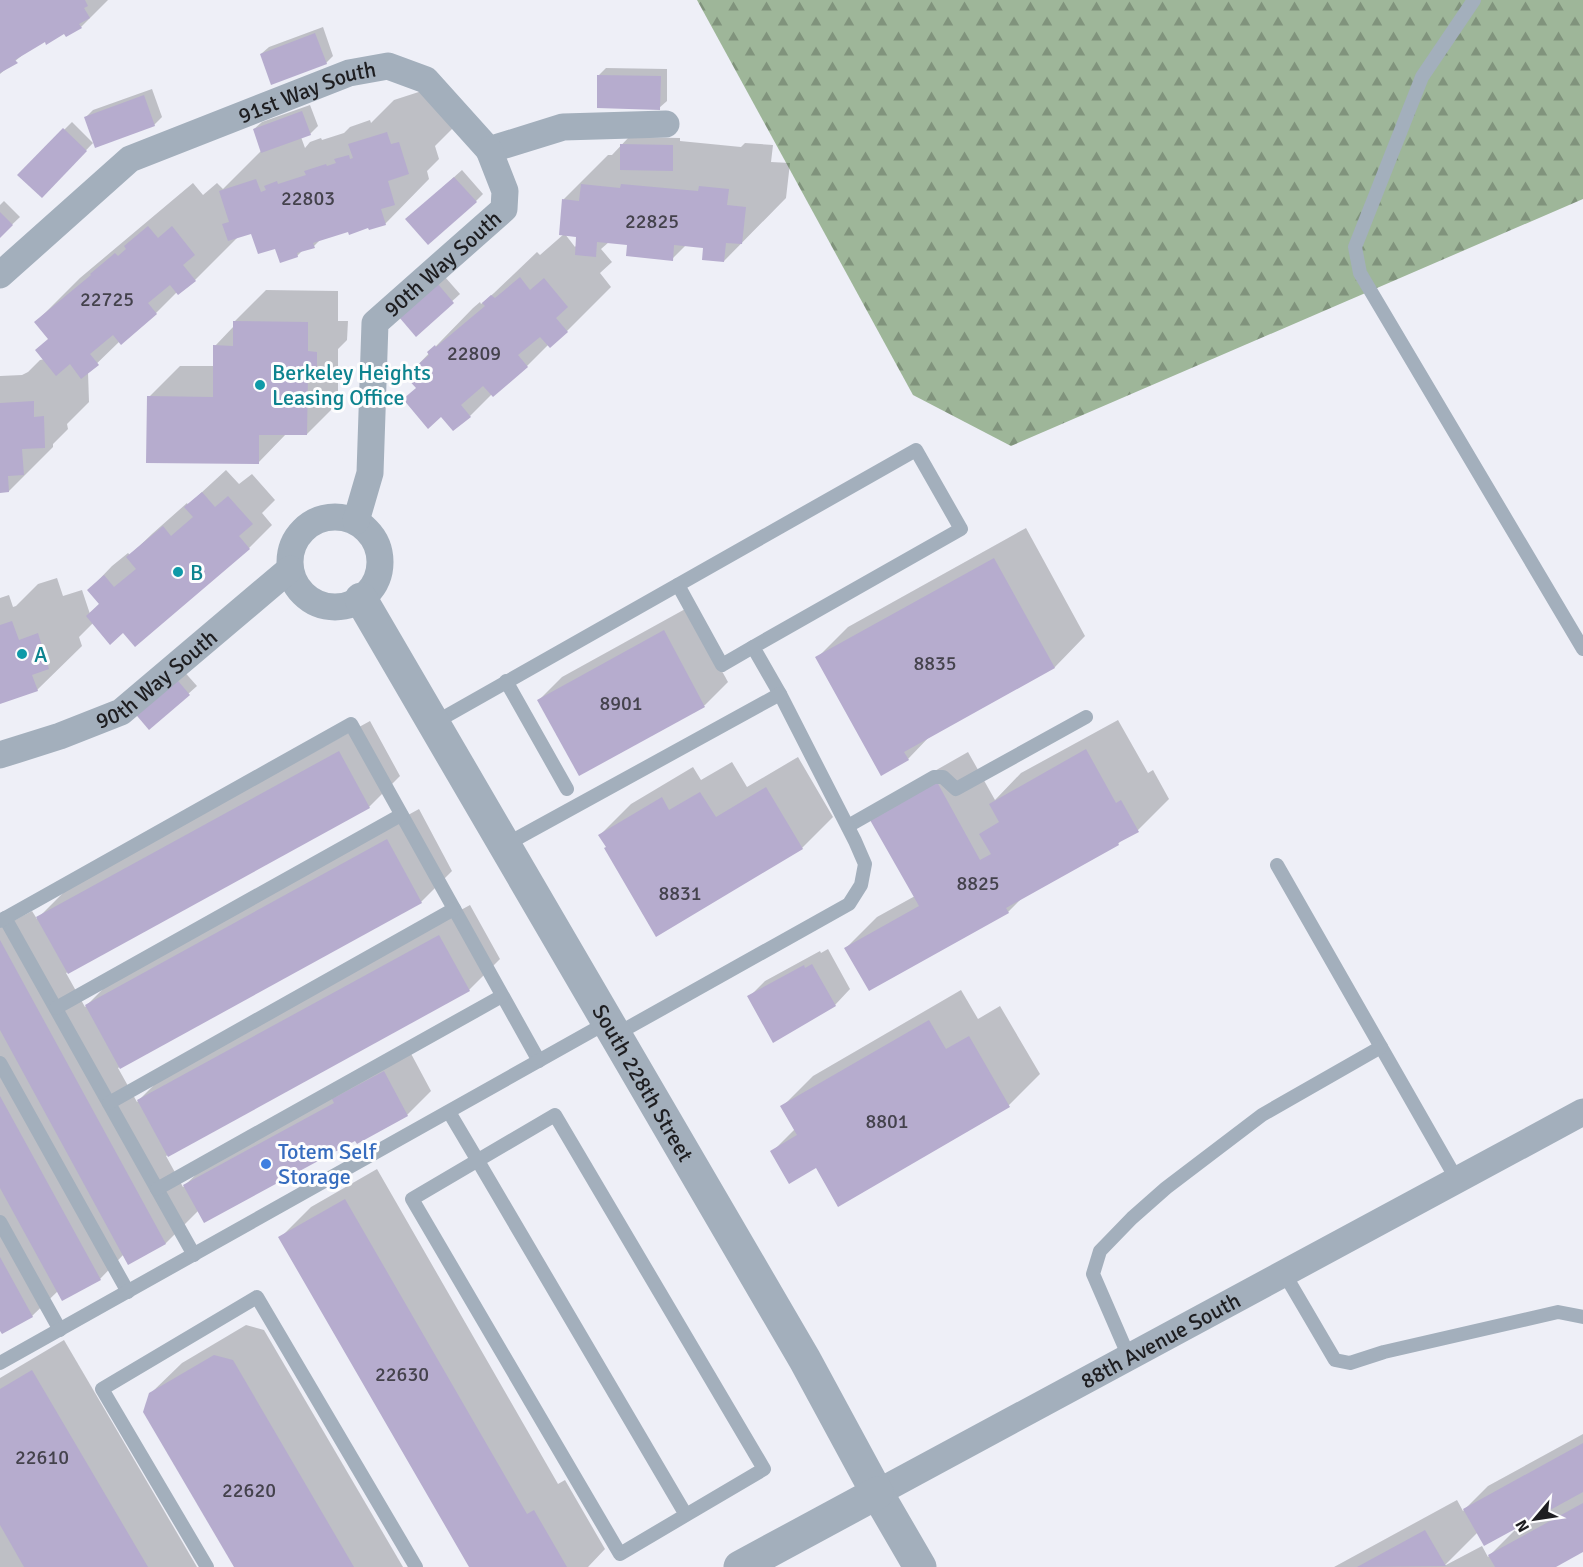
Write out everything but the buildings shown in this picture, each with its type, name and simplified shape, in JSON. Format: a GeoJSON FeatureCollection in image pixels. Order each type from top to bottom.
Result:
{"type":"FeatureCollection","features":[{"type":"Feature","properties":{"kind":"street","name":"91st Way South"},"geometry":{"type":"LineString","coordinates":[[0,275],[130,159],[349,73],[388,66],[426,80],[489,150]]}},
{"type":"Feature","properties":{"kind":"street"},"geometry":{"type":"LineString","coordinates":[[489,150],[563,127],[666,124]]}},
{"type":"Feature","properties":{"kind":"street","name":"90th Way South"},"geometry":{"type":"LineString","coordinates":[[356,521],[370,473],[375,323],[504,209],[505,190],[489,150]]}},
{"type":"Feature","properties":{"kind":"street"},"geometry":{"type":"LineString","coordinates":[[328,516],[356,521],[368,531],[376,544],[380,559],[378,574],[372,588],[362,599],[347,606],[332,607],[317,604],[304,595],[295,584],[290,569],[290,555],[294,541],[308,525],[328,516]]}},
{"type":"Feature","properties":{"kind":"street","name":"90th Way South"},"geometry":{"type":"LineString","coordinates":[[0,755],[60,736],[121,712],[290,569]]}},
{"type":"Feature","properties":{"kind":"street","name":"South 228th Street"},"geometry":{"type":"LineString","coordinates":[[362,599],[805,1360],[920,1567]]}},
{"type":"Feature","properties":{"kind":"street","name":"88th Avenue South"},"geometry":{"type":"LineString","coordinates":[[740,1567],[1583,1112]]}},
{"type":"Feature","properties":{"kind":"lane"},"geometry":{"type":"LineString","coordinates":[[1474,0],[1422,77],[1355,247],[1360,273],[1583,649]]}},
{"type":"Feature","properties":{"kind":"lane"},"geometry":{"type":"LineString","coordinates":[[434,723],[916,450],[961,530],[722,665],[678,585]]}},
{"type":"Feature","properties":{"kind":"lane"},"geometry":{"type":"LineString","coordinates":[[0,1363],[539,1061],[612,1029],[849,904],[861,885],[865,864],[780,694],[753,647]]}},
{"type":"Feature","properties":{"kind":"lane"},"geometry":{"type":"LineString","coordinates":[[506,681],[567,789]]}},
{"type":"Feature","properties":{"kind":"lane"},"geometry":{"type":"LineString","coordinates":[[505,845],[780,694]]}},
{"type":"Feature","properties":{"kind":"lane"},"geometry":{"type":"LineString","coordinates":[[848,826],[934,777],[943,777],[956,789],[1086,717]]}},
{"type":"Feature","properties":{"kind":"lane"},"geometry":{"type":"LineString","coordinates":[[194,1254],[56,1008],[3,919],[351,724],[539,1061]]}},
{"type":"Feature","properties":{"kind":"lane"},"geometry":{"type":"LineString","coordinates":[[56,1008],[401,815]]}},
{"type":"Feature","properties":{"kind":"lane"},"geometry":{"type":"LineString","coordinates":[[1277,865],[1457,1180]]}},
{"type":"Feature","properties":{"kind":"lane"},"geometry":{"type":"LineString","coordinates":[[109,1103],[454,909]]}},
{"type":"Feature","properties":{"kind":"lane"},"geometry":{"type":"LineString","coordinates":[[158,1189],[502,996]]}},
{"type":"Feature","properties":{"kind":"lane"},"geometry":{"type":"LineString","coordinates":[[1129,1357],[1093,1274],[1100,1251],[1166,1188],[1262,1115],[1381,1047]]}},
{"type":"Feature","properties":{"kind":"lane"},"geometry":{"type":"LineString","coordinates":[[0,1063],[128,1292]]}},
{"type":"Feature","properties":{"kind":"lane"},"geometry":{"type":"LineString","coordinates":[[449,1112],[686,1515]]}},
{"type":"Feature","properties":{"kind":"lane"},"geometry":{"type":"LineString","coordinates":[[555,1115],[764,1469],[620,1554],[412,1199],[478,1161],[555,1115]]}},
{"type":"Feature","properties":{"kind":"lane"},"geometry":{"type":"LineString","coordinates":[[0,1222],[60,1330]]}},
{"type":"Feature","properties":{"kind":"lane"},"geometry":{"type":"LineString","coordinates":[[1284,1273],[1335,1360],[1350,1363],[1384,1352],[1558,1312],[1583,1317]]}},
{"type":"Feature","properties":{"kind":"lane"},"geometry":{"type":"LineString","coordinates":[[207,1567],[102,1389],[257,1298],[416,1567]]}},
{"type":"Feature","properties":{"kind":"green space"},"geometry":{"type":"Polygon","coordinates":[[[697,0],[1583,0],[1583,199],[1011,446],[913,395],[697,0]]]}},
{"type":"Feature","properties":{"kind":"place","name":"Berkeley Heights Leasing Office"},"geometry":{"type":"Point","coordinates":[260,385]}},
{"type":"Feature","properties":{"kind":"place","name":"B"},"geometry":{"type":"Point","coordinates":[178,572]}},
{"type":"Feature","properties":{"kind":"place","name":"A"},"geometry":{"type":"Point","coordinates":[22,654]}},
{"type":"Feature","properties":{"kind":"place","name":"Totem Self Storage"},"geometry":{"type":"Point","coordinates":[266,1164]}}]}
